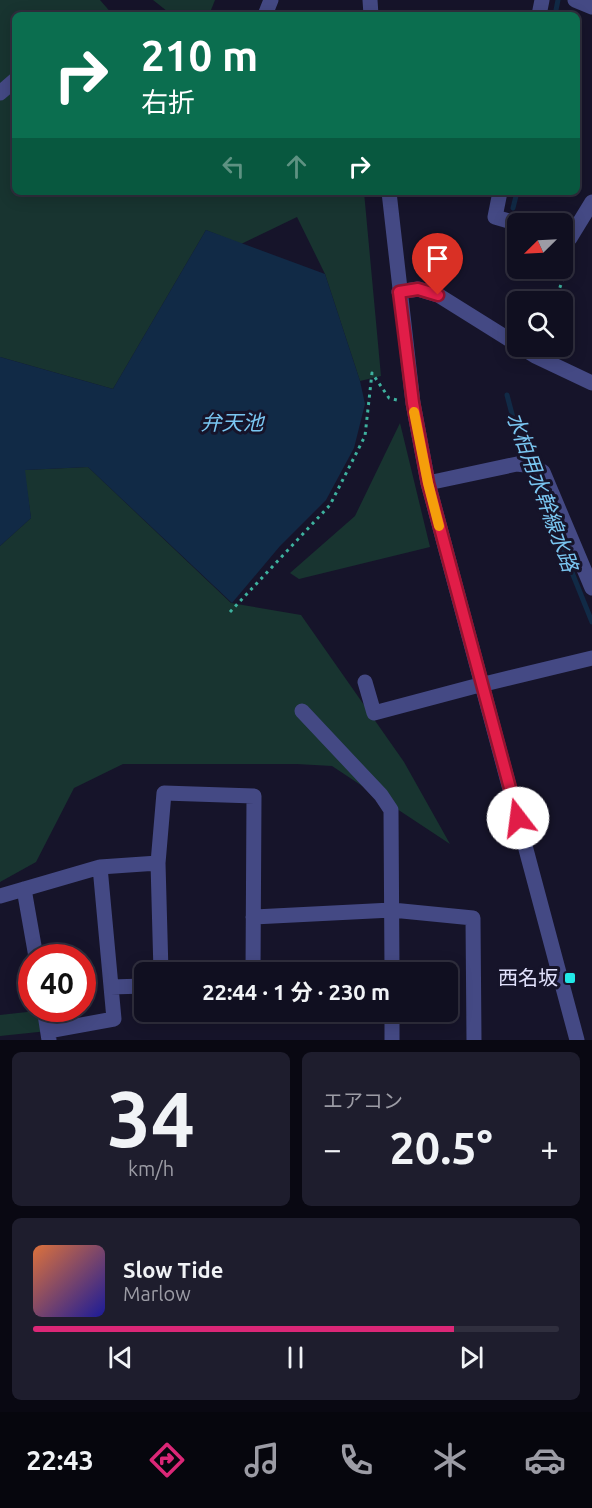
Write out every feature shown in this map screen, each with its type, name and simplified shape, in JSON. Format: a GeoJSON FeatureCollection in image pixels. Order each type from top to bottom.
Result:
{"type":"FeatureCollection","features":[{"type":"Feature","properties":{"kind":"street"},"geometry":{"type":"LineString","coordinates":[[575,0],[592,7]]}},
{"type":"Feature","properties":{"kind":"street"},"geometry":{"type":"LineString","coordinates":[[0,93],[12,83]]}},
{"type":"Feature","properties":{"kind":"street"},"geometry":{"type":"LineString","coordinates":[[389,195],[413,403],[428,483],[577,1040]]}},
{"type":"Feature","properties":{"kind":"street"},"geometry":{"type":"LineString","coordinates":[[499,195],[495,217],[507,220]]}},
{"type":"Feature","properties":{"kind":"street"},"geometry":{"type":"LineString","coordinates":[[573,228],[592,202]]}},
{"type":"Feature","properties":{"kind":"street"},"geometry":{"type":"LineString","coordinates":[[399,292],[418,289],[438,295],[507,339]]}},
{"type":"Feature","properties":{"kind":"street"},"geometry":{"type":"LineString","coordinates":[[540,357],[592,383]]}},
{"type":"Feature","properties":{"kind":"street"},"geometry":{"type":"LineString","coordinates":[[428,483],[517,464],[533,466],[543,472],[592,588]]}},
{"type":"Feature","properties":{"kind":"street"},"geometry":{"type":"LineString","coordinates":[[365,682],[374,713],[592,659]]}},
{"type":"Feature","properties":{"kind":"street"},"geometry":{"type":"LineString","coordinates":[[302,711],[381,795],[391,810],[392,962]]}},
{"type":"Feature","properties":{"kind":"street"},"geometry":{"type":"LineString","coordinates":[[161,962],[158,863],[164,793],[254,796],[253,962]]}},
{"type":"Feature","properties":{"kind":"street"},"geometry":{"type":"LineString","coordinates":[[0,896],[100,867],[158,863]]}},
{"type":"Feature","properties":{"kind":"street"},"geometry":{"type":"LineString","coordinates":[[49,1036],[114,1019],[100,867]]}},
{"type":"Feature","properties":{"kind":"street"},"geometry":{"type":"LineString","coordinates":[[24,888],[34,944]]}},
{"type":"Feature","properties":{"kind":"street"},"geometry":{"type":"LineString","coordinates":[[253,917],[392,910],[473,918],[474,1040]]}},
{"type":"Feature","properties":{"kind":"street"},"geometry":{"type":"LineString","coordinates":[[111,987],[134,986]]}},
{"type":"Feature","properties":{"kind":"street"},"geometry":{"type":"LineString","coordinates":[[392,1022],[392,1040]]}},
{"type":"Feature","properties":{"kind":"path"},"geometry":{"type":"LineString","coordinates":[[230,612],[330,506],[365,436],[372,373],[389,398],[413,403]]}},
{"type":"Feature","properties":{"kind":"green space"},"geometry":{"type":"Polygon","coordinates":[[[0,0],[100,0],[110,12],[12,12],[12,195],[364,195],[381,376],[360,381],[325,274],[297,217],[241,244],[206,230],[113,389],[0,357],[0,0]]]}},
{"type":"Feature","properties":{"kind":"green space"},"geometry":{"type":"Polygon","coordinates":[[[153,0],[215,0],[210,12],[168,12],[153,0]]]}},
{"type":"Feature","properties":{"kind":"green space"},"geometry":{"type":"Polygon","coordinates":[[[400,423],[430,547],[299,579],[290,573],[355,516],[400,423]]]}},
{"type":"Feature","properties":{"kind":"green space"},"geometry":{"type":"Polygon","coordinates":[[[88,467],[231,603],[301,615],[404,762],[450,844],[332,766],[123,764],[74,788],[36,862],[0,882],[0,546],[31,518],[24,470],[88,467]]]}},
{"type":"Feature","properties":{"kind":"green space"},"geometry":{"type":"Polygon","coordinates":[[[18,1013],[18,1022],[47,1022],[48,1031],[0,1036],[0,1015],[18,1013]]]}},
{"type":"Feature","properties":{"kind":"water","name":"弁天池"},"geometry":{"type":"Polygon","coordinates":[[[206,230],[325,274],[360,381],[365,404],[354,448],[326,500],[280,546],[232,603],[88,467],[25,470],[31,518],[0,546],[0,357],[113,389],[206,230]]]}},
{"type":"Feature","properties":{"kind":"waterway","name":"水柏用水幹線水路"},"geometry":{"type":"LineString","coordinates":[[556,12],[558,0]]}},
{"type":"Feature","properties":{"kind":"waterway","name":"水柏用水幹線水路"},"geometry":{"type":"LineString","coordinates":[[513,208],[516,195]]}},
{"type":"Feature","properties":{"kind":"waterway","name":"水柏用水幹線水路"},"geometry":{"type":"LineString","coordinates":[[507,395],[519,441],[592,622]]}},
{"type":"Feature","properties":{"kind":"slow traffic"},"geometry":{"type":"LineString","coordinates":[[414,412],[439,526]]}},
{"type":"Feature","properties":{"kind":"place","name":"西名坂"},"geometry":{"type":"Point","coordinates":[570,978]}},
{"type":"Feature","properties":{"kind":"route"},"geometry":{"type":"LineString","coordinates":[[438,295],[418,289],[399,292],[418,437],[439,527],[518,818]]}}]}
